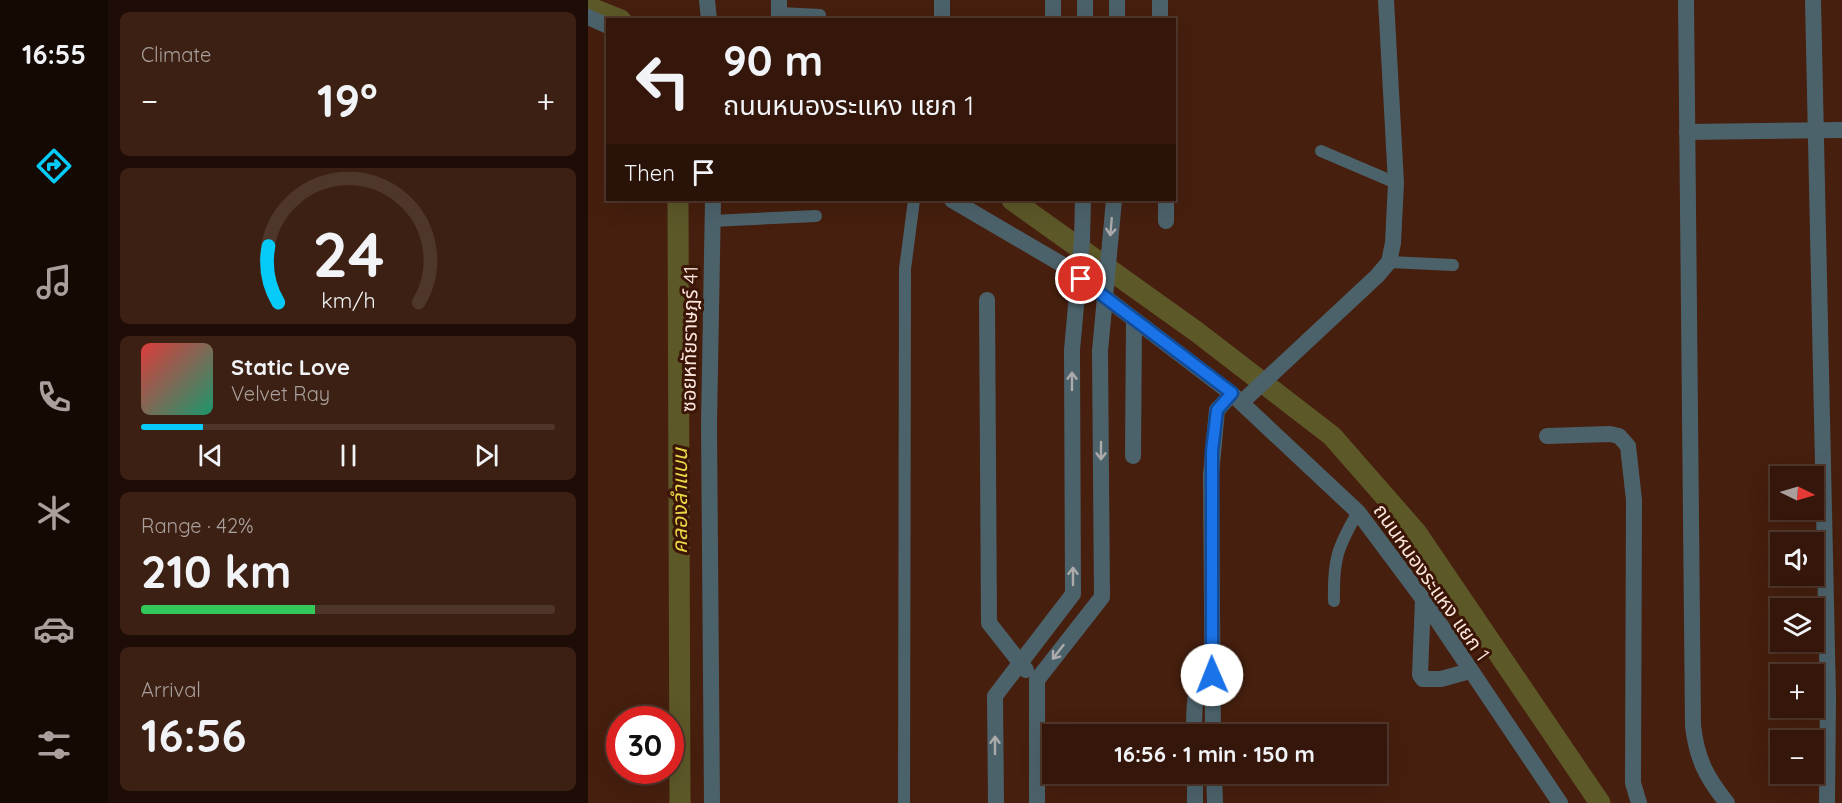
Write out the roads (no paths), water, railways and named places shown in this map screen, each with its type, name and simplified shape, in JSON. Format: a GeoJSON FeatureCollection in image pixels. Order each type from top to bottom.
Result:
{"type":"FeatureCollection","features":[{"type":"Feature","properties":{"kind":"street"},"geometry":{"type":"LineString","coordinates":[[707,0],[710,18]]}},
{"type":"Feature","properties":{"kind":"street"},"geometry":{"type":"LineString","coordinates":[[942,0],[942,18]]}},
{"type":"Feature","properties":{"kind":"street"},"geometry":{"type":"LineString","coordinates":[[1053,0],[1053,18]]}},
{"type":"Feature","properties":{"kind":"street"},"geometry":{"type":"LineString","coordinates":[[1085,0],[1085,18]]}},
{"type":"Feature","properties":{"kind":"street"},"geometry":{"type":"LineString","coordinates":[[1117,0],[1117,18]]}},
{"type":"Feature","properties":{"kind":"street"},"geometry":{"type":"LineString","coordinates":[[1160,0],[1160,18]]}},
{"type":"Feature","properties":{"kind":"street"},"geometry":{"type":"LineString","coordinates":[[1213,724],[1211,475],[1217,410],[1262,383],[1377,276],[1389,262],[1393,243],[1396,183],[1386,0]]}},
{"type":"Feature","properties":{"kind":"street"},"geometry":{"type":"LineString","coordinates":[[1686,0],[1693,726],[1696,753],[1709,781],[1727,803]]}},
{"type":"Feature","properties":{"kind":"street"},"geometry":{"type":"LineString","coordinates":[[1813,0],[1828,697],[1827,803]]}},
{"type":"Feature","properties":{"kind":"street"},"geometry":{"type":"LineString","coordinates":[[588,17],[606,25]]}},
{"type":"Feature","properties":{"kind":"street"},"geometry":{"type":"LineString","coordinates":[[1687,132],[1842,130]]}},
{"type":"Feature","properties":{"kind":"street","name":"ซอยหทัยราษฎร์ 41"},"geometry":{"type":"LineString","coordinates":[[712,803],[709,424],[713,201]]}},
{"type":"Feature","properties":{"kind":"street","name":"ถนนหนองระแหง แยก 1"},"geometry":{"type":"LineString","coordinates":[[954,201],[1063,265],[1237,398],[1358,512],[1423,599],[1560,803]]}},
{"type":"Feature","properties":{"kind":"street"},"geometry":{"type":"LineString","coordinates":[[996,803],[995,696],[1073,594],[1072,350],[1082,240],[1083,201]]}},
{"type":"Feature","properties":{"kind":"street"},"geometry":{"type":"LineString","coordinates":[[1037,803],[1037,680],[1102,597],[1100,351],[1114,201]]}},
{"type":"Feature","properties":{"kind":"street"},"geometry":{"type":"LineString","coordinates":[[1166,201],[1166,220]]}},
{"type":"Feature","properties":{"kind":"street"},"geometry":{"type":"LineString","coordinates":[[987,300],[989,623],[1019,663],[1037,680]]}},
{"type":"Feature","properties":{"kind":"street"},"geometry":{"type":"LineString","coordinates":[[1132,456],[1134,321]]}},
{"type":"Feature","properties":{"kind":"street"},"geometry":{"type":"LineString","coordinates":[[1547,436],[1610,434],[1619,436],[1628,446],[1634,500],[1633,783],[1639,803]]}},
{"type":"Feature","properties":{"kind":"street"},"geometry":{"type":"LineString","coordinates":[[1423,599],[1420,675],[1423,679],[1442,679],[1470,671]]}},
{"type":"Feature","properties":{"kind":"street"},"geometry":{"type":"LineString","coordinates":[[1194,724],[1194,696],[1199,674],[1212,655]]}},
{"type":"Feature","properties":{"kind":"street"},"geometry":{"type":"LineString","coordinates":[[1195,784],[1195,803]]}},
{"type":"Feature","properties":{"kind":"street"},"geometry":{"type":"LineString","coordinates":[[1214,784],[1215,803]]}},
{"type":"Feature","properties":{"kind":"lane"},"geometry":{"type":"LineString","coordinates":[[779,11],[820,15]]}},
{"type":"Feature","properties":{"kind":"lane"},"geometry":{"type":"LineString","coordinates":[[1321,152],[1396,183]]}},
{"type":"Feature","properties":{"kind":"lane"},"geometry":{"type":"LineString","coordinates":[[904,803],[906,269],[914,201]]}},
{"type":"Feature","properties":{"kind":"lane"},"geometry":{"type":"LineString","coordinates":[[712,221],[816,216]]}},
{"type":"Feature","properties":{"kind":"lane"},"geometry":{"type":"LineString","coordinates":[[1389,262],[1453,265]]}},
{"type":"Feature","properties":{"kind":"lane"},"geometry":{"type":"LineString","coordinates":[[1334,601],[1333,564],[1344,536],[1358,512]]}},
{"type":"Feature","properties":{"kind":"waterway"},"geometry":{"type":"LineString","coordinates":[[588,7],[616,18]]}},
{"type":"Feature","properties":{"kind":"waterway","name":"คลองลำแบน"},"geometry":{"type":"LineString","coordinates":[[678,201],[680,803]]}},
{"type":"Feature","properties":{"kind":"waterway"},"geometry":{"type":"LineString","coordinates":[[1013,201],[1197,332],[1332,436],[1416,532],[1600,803]]}}]}
